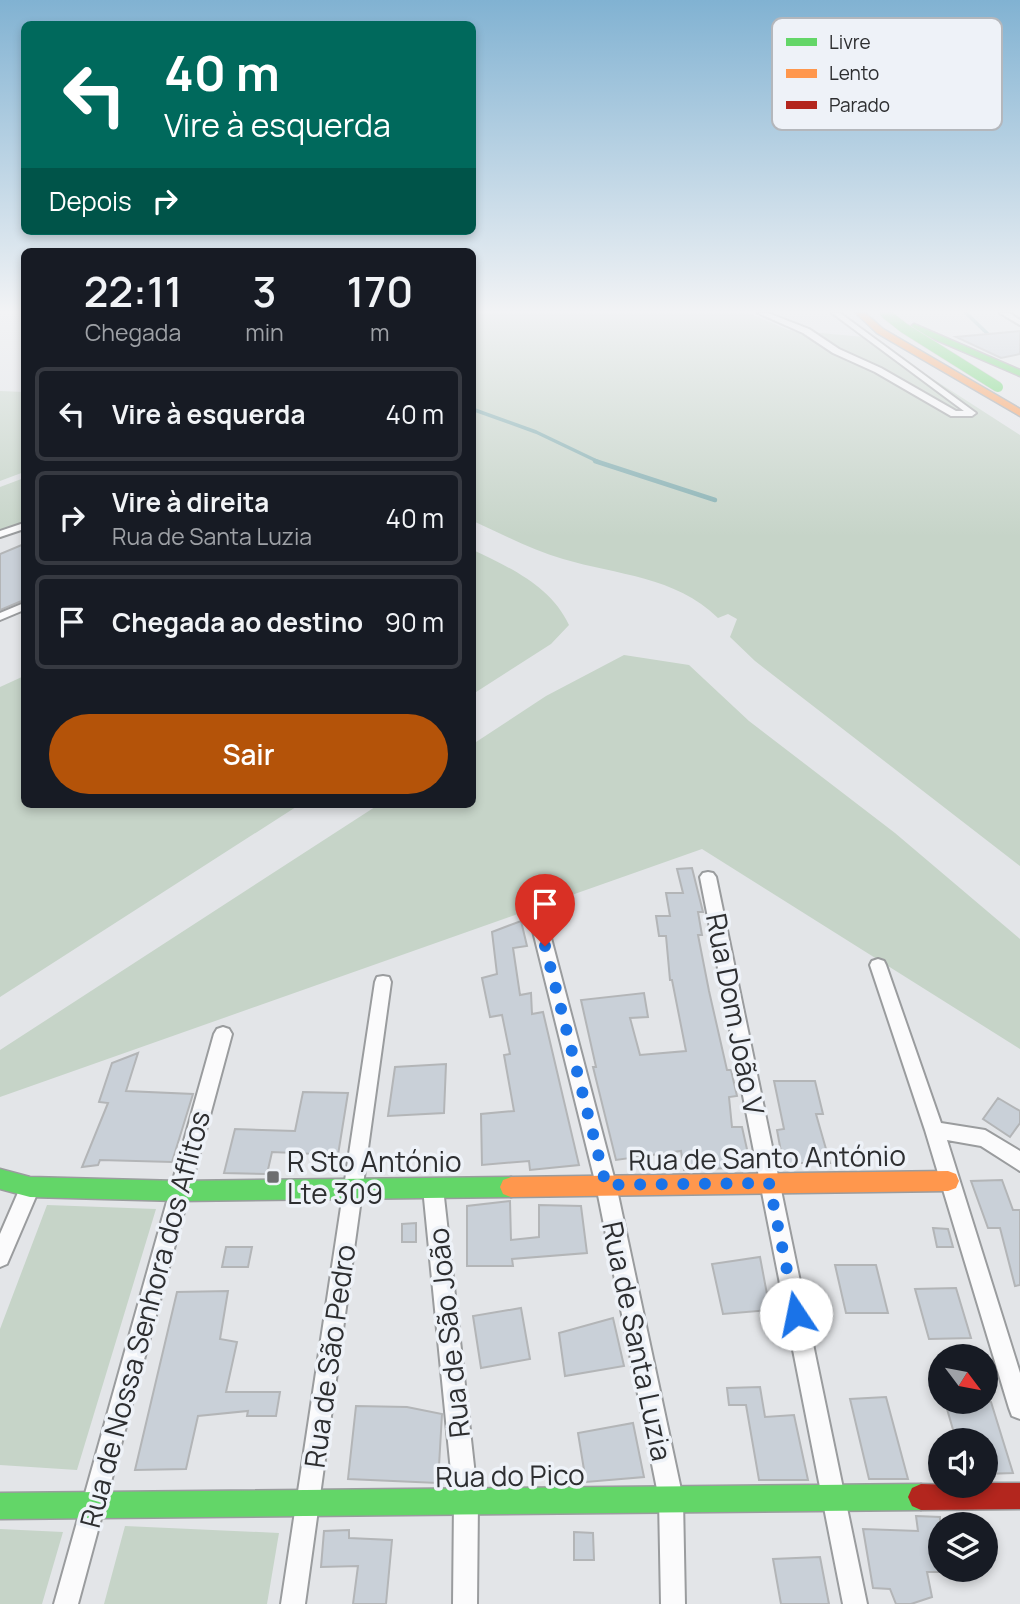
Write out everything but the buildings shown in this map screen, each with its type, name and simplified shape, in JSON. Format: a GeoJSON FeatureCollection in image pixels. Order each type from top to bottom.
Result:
{"type":"FeatureCollection","features":[{"type":"Feature","properties":{"kind":"main road"},"geometry":{"type":"LineString","coordinates":[[973,388],[1020,413]]}},
{"type":"Feature","properties":{"kind":"main road"},"geometry":{"type":"LineString","coordinates":[[1000,388],[1020,399]]}},
{"type":"Feature","properties":{"kind":"main road","name":"Rua de Santo António"},"geometry":{"type":"LineString","coordinates":[[0,1179],[30,1187],[179,1191],[948,1181]]}},
{"type":"Feature","properties":{"kind":"main road","name":"Rua do Pico"},"geometry":{"type":"LineString","coordinates":[[0,1506],[1020,1496]]}},
{"type":"Feature","properties":{"kind":"street"},"geometry":{"type":"LineString","coordinates":[[909,388],[954,414],[972,413],[938,388]]}},
{"type":"Feature","properties":{"kind":"street"},"geometry":{"type":"LineString","coordinates":[[0,534],[21,527]]}},
{"type":"Feature","properties":{"kind":"street"},"geometry":{"type":"LineString","coordinates":[[0,617],[21,607]]}},
{"type":"Feature","properties":{"kind":"street","name":"Rua Dom João V"},"geometry":{"type":"LineString","coordinates":[[708,877],[855,1604]]}},
{"type":"Feature","properties":{"kind":"street","name":"Rua de Santa Luzia"},"geometry":{"type":"LineString","coordinates":[[538,919],[606,1185],[671,1499],[673,1604]]}},
{"type":"Feature","properties":{"kind":"street"},"geometry":{"type":"LineString","coordinates":[[878,965],[936,1130],[948,1181],[1020,1408]]}},
{"type":"Feature","properties":{"kind":"street","name":"Rua de São Pedro"},"geometry":{"type":"LineString","coordinates":[[293,1604],[383,982]]}},
{"type":"Feature","properties":{"kind":"street","name":"Rua de Nossa Senhora dos Aflitos"},"geometry":{"type":"LineString","coordinates":[[66,1604],[223,1034]]}},
{"type":"Feature","properties":{"kind":"street"},"geometry":{"type":"LineString","coordinates":[[936,1130],[985,1138],[1020,1162]]}},
{"type":"Feature","properties":{"kind":"street"},"geometry":{"type":"LineString","coordinates":[[0,1257],[30,1187]]}},
{"type":"Feature","properties":{"kind":"street","name":"Rua de São João"},"geometry":{"type":"LineString","coordinates":[[433,1188],[466,1502],[464,1604]]}},
{"type":"Feature","properties":{"kind":"green space"},"geometry":{"type":"Polygon","coordinates":[[[476,388],[947,388],[1020,435],[1020,866],[755,661],[730,637],[737,619],[728,614],[718,618],[683,593],[664,585],[551,555],[476,522],[476,388]]]}},
{"type":"Feature","properties":{"kind":"green space"},"geometry":{"type":"Polygon","coordinates":[[[0,391],[21,392],[21,473],[0,481],[0,391]]]}},
{"type":"Feature","properties":{"kind":"green space"},"geometry":{"type":"Polygon","coordinates":[[[21,479],[21,522],[0,531],[0,487],[21,479]]]}},
{"type":"Feature","properties":{"kind":"green space"},"geometry":{"type":"Polygon","coordinates":[[[476,552],[528,579],[561,611],[569,625],[551,644],[476,692],[476,552]]]}},
{"type":"Feature","properties":{"kind":"green space"},"geometry":{"type":"Polygon","coordinates":[[[624,655],[689,665],[749,721],[895,833],[1020,939],[1020,1049],[702,849],[0,1097],[0,1050],[373,808],[476,808],[476,742],[546,696],[624,655]]]}},
{"type":"Feature","properties":{"kind":"green space"},"geometry":{"type":"Polygon","coordinates":[[[21,677],[21,808],[294,808],[0,997],[0,687],[21,677]]]}},
{"type":"Feature","properties":{"kind":"green space"},"geometry":{"type":"Polygon","coordinates":[[[47,1205],[156,1209],[77,1470],[0,1465],[0,1329],[47,1205]]]}},
{"type":"Feature","properties":{"kind":"green space"},"geometry":{"type":"Polygon","coordinates":[[[125,1526],[279,1533],[267,1604],[104,1604],[125,1526]]]}},
{"type":"Feature","properties":{"kind":"green space"},"geometry":{"type":"Polygon","coordinates":[[[0,1529],[63,1532],[42,1604],[0,1604],[0,1529]]]}},
{"type":"Feature","properties":{"kind":"waterway"},"geometry":{"type":"LineString","coordinates":[[476,410],[536,432],[601,463]]}},
{"type":"Feature","properties":{"kind":"waterway"},"geometry":{"type":"LineString","coordinates":[[595,461],[601,463]]}},
{"type":"Feature","properties":{"kind":"waterway"},"geometry":{"type":"LineString","coordinates":[[601,463],[715,500]]}},
{"type":"Feature","properties":{"kind":"traffic: fast"},"geometry":{"type":"LineString","coordinates":[[0,1179],[30,1187],[179,1191],[511,1187]]}},
{"type":"Feature","properties":{"kind":"traffic: fast"},"geometry":{"type":"LineString","coordinates":[[0,1506],[921,1497]]}},
{"type":"Feature","properties":{"kind":"traffic: slow"},"geometry":{"type":"LineString","coordinates":[[977,388],[1020,413]]}},
{"type":"Feature","properties":{"kind":"traffic: slow"},"geometry":{"type":"LineString","coordinates":[[511,1187],[948,1181]]}},
{"type":"Feature","properties":{"kind":"traffic: jam"},"geometry":{"type":"LineString","coordinates":[[921,1497],[1020,1496]]}},
{"type":"Feature","properties":{"kind":"place","name":"R Sto António Lte 309"},"geometry":{"type":"Point","coordinates":[273,1177]}},
{"type":"Feature","properties":{"kind":"route"},"geometry":{"type":"LineString","coordinates":[[545,946],[606,1185],[769,1183],[796,1314]]}}]}
